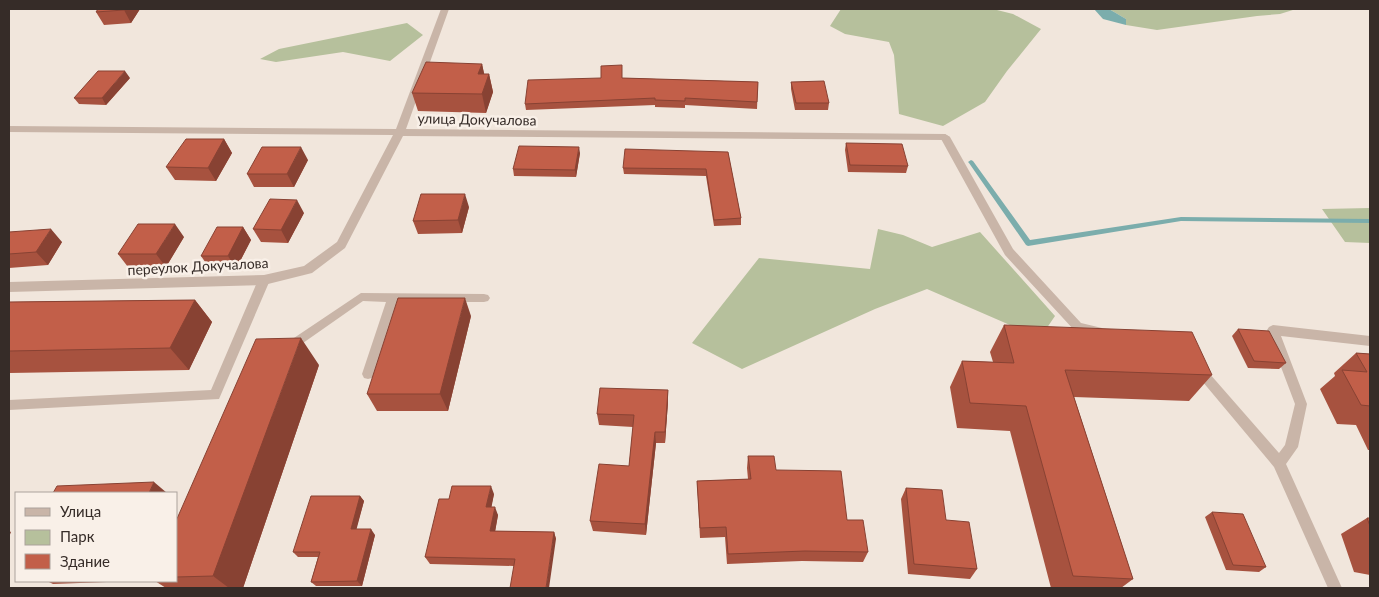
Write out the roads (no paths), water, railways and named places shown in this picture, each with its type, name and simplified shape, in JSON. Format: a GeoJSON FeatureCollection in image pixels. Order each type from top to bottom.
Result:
{"type":"FeatureCollection","features":[{"type":"Feature","properties":{"kind":"street","name":"переулок Докучалова"},"geometry":{"type":"LineString","coordinates":[[9,287],[264,280],[308,270],[341,245],[400,132],[445,9]]}},
{"type":"Feature","properties":{"kind":"street","name":"улица Докучалова"},"geometry":{"type":"LineString","coordinates":[[9,129],[944,137]]}},
{"type":"Feature","properties":{"kind":"lane"},"geometry":{"type":"LineString","coordinates":[[944,137],[1008,252],[1078,326],[1106,333]]}},
{"type":"Feature","properties":{"kind":"lane"},"geometry":{"type":"LineString","coordinates":[[9,405],[215,395],[264,280]]}},
{"type":"Feature","properties":{"kind":"lane"},"geometry":{"type":"LineString","coordinates":[[278,355],[361,297],[484,298]]}},
{"type":"Feature","properties":{"kind":"lane"},"geometry":{"type":"LineString","coordinates":[[368,374],[393,298]]}},
{"type":"Feature","properties":{"kind":"lane"},"geometry":{"type":"LineString","coordinates":[[1279,463],[1291,447],[1301,404],[1273,330],[1370,341]]}},
{"type":"Feature","properties":{"kind":"lane"},"geometry":{"type":"LineString","coordinates":[[1188,357],[1279,463],[1335,588]]}},
{"type":"Feature","properties":{"kind":"water"},"geometry":{"type":"Polygon","coordinates":[[[1094,9],[1109,9],[1126,19],[1126,25],[1103,19],[1094,9]]]}},
{"type":"Feature","properties":{"kind":"waterway"},"geometry":{"type":"LineString","coordinates":[[971,162],[1028,243],[1181,219],[1370,221]]}}]}
